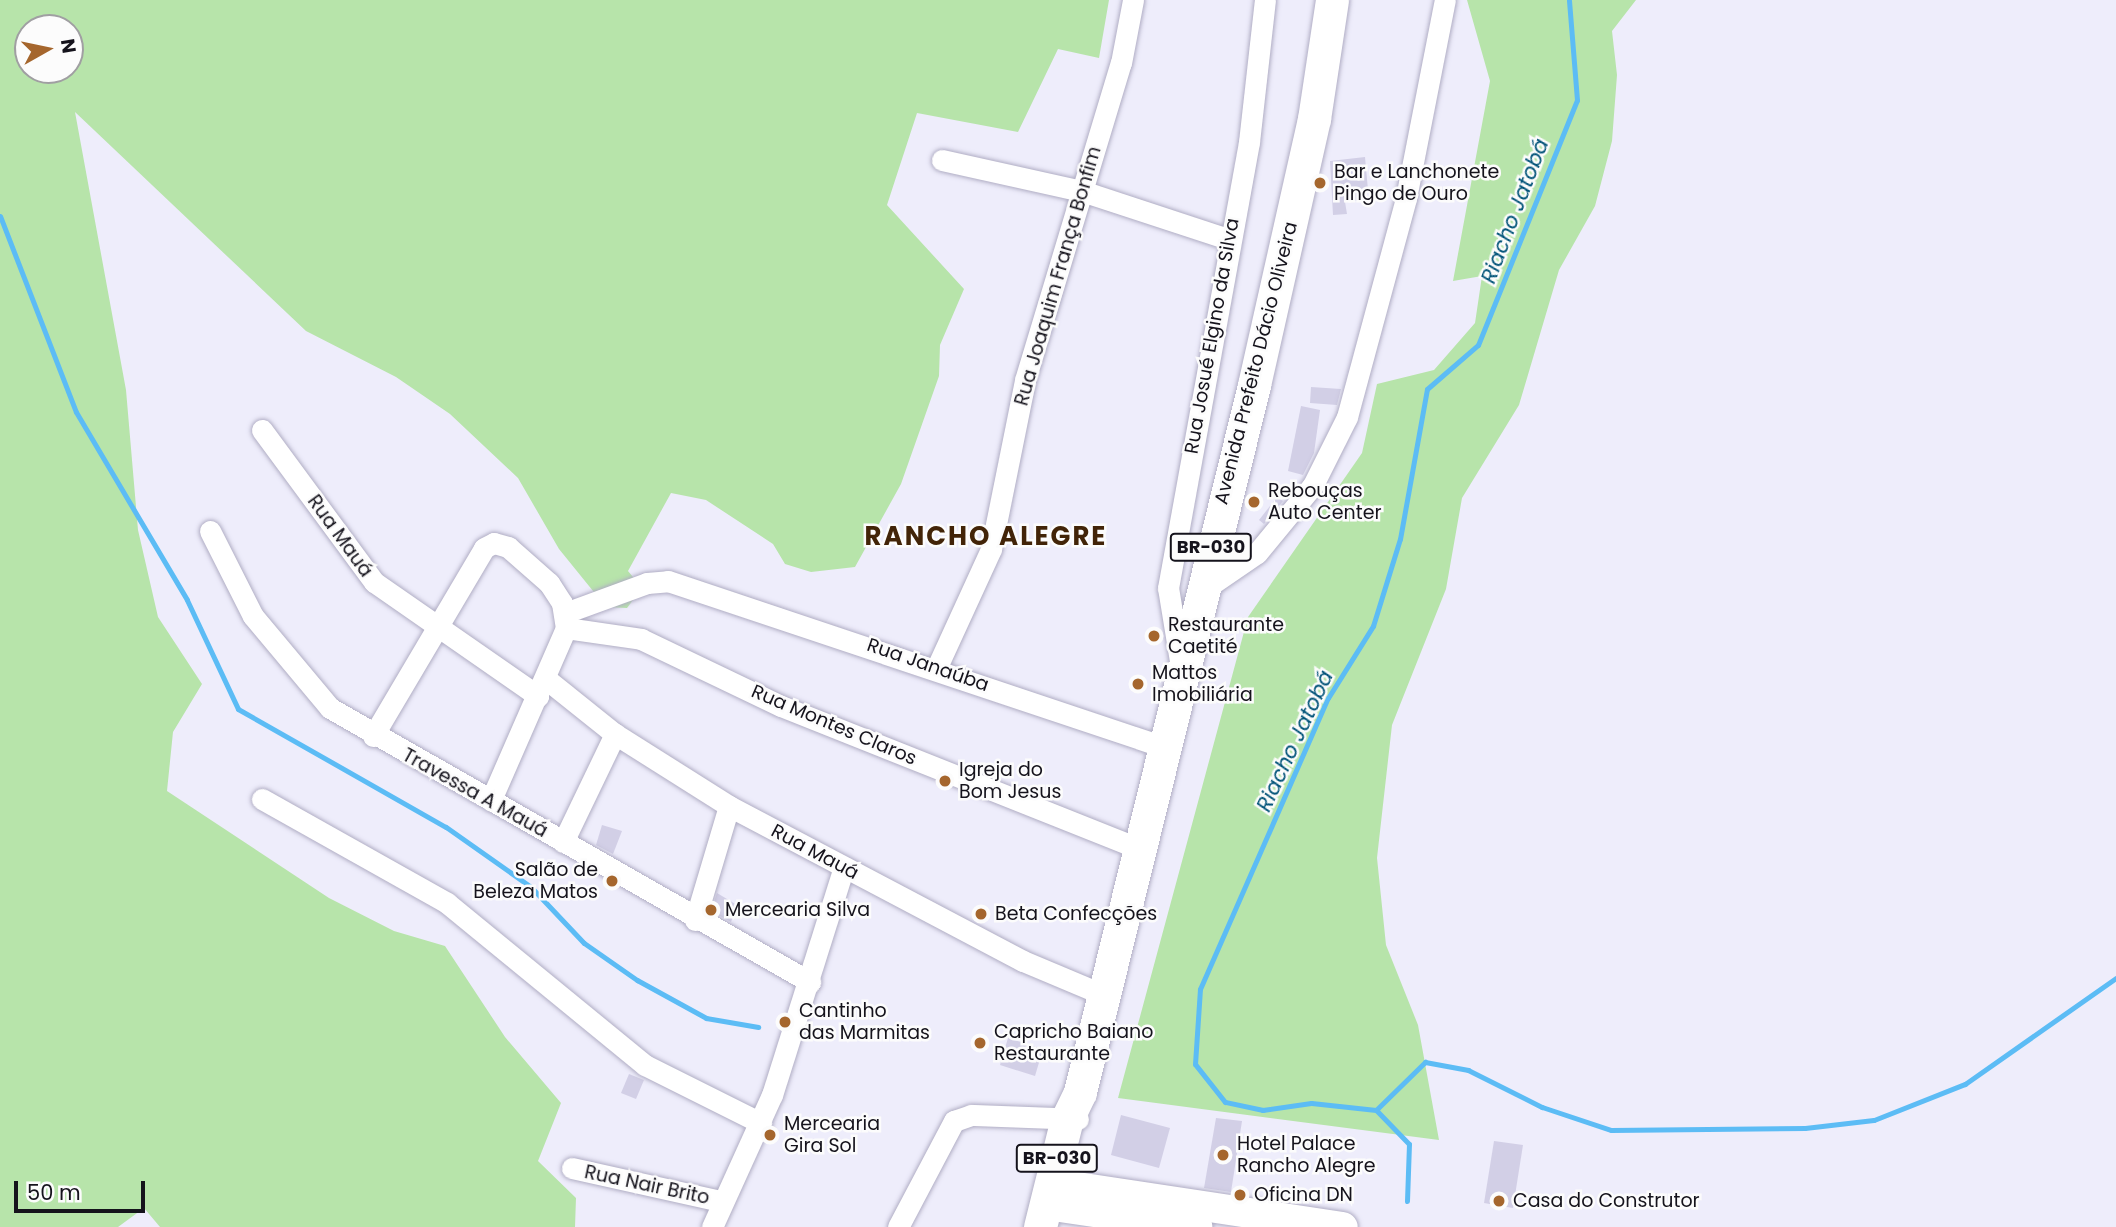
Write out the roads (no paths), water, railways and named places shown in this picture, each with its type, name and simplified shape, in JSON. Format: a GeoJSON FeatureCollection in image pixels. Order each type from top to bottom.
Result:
{"type":"FeatureCollection","features":[{"type":"Feature","properties":{"kind":"main road","name":"Avenida Prefeito Dácio Oliveira"},"geometry":{"type":"LineString","coordinates":[[1054,1206],[1314,119],[1332,0]]}},
{"type":"Feature","properties":{"kind":"street","name":"Rua Joaquim França Bonfim"},"geometry":{"type":"LineString","coordinates":[[937,667],[990,549],[1025,380],[1121,63],[1133,0]]}},
{"type":"Feature","properties":{"kind":"street","name":"Rua Josué Elgino da Silva"},"geometry":{"type":"LineString","coordinates":[[1182,671],[1168,588],[1228,239],[1249,142],[1265,0]]}},
{"type":"Feature","properties":{"kind":"street"},"geometry":{"type":"LineString","coordinates":[[1200,592],[1257,553],[1313,485],[1347,417],[1406,198],[1445,0]]}},
{"type":"Feature","properties":{"kind":"street"},"geometry":{"type":"LineString","coordinates":[[942,160],[1082,191],[1228,239]]}},
{"type":"Feature","properties":{"kind":"street","name":"Rua Mauá"},"geometry":{"type":"LineString","coordinates":[[262,430],[374,582],[442,628],[729,806],[1023,961],[1104,995]]}},
{"type":"Feature","properties":{"kind":"street","name":"Travessa A Mauá"},"geometry":{"type":"LineString","coordinates":[[210,531],[253,616],[295,674],[373,736],[491,800],[695,920],[810,982]]}},
{"type":"Feature","properties":{"kind":"street"},"geometry":{"type":"LineString","coordinates":[[373,736],[442,628],[479,555],[494,543],[550,583],[566,621],[541,687],[491,800]]}},
{"type":"Feature","properties":{"kind":"street","name":"Rua Janaúba"},"geometry":{"type":"LineString","coordinates":[[566,621],[646,583],[692,587],[937,667],[1164,747]]}},
{"type":"Feature","properties":{"kind":"street","name":"Rua Montes Claros"},"geometry":{"type":"LineString","coordinates":[[566,621],[641,639],[781,706],[1140,849]]}},
{"type":"Feature","properties":{"kind":"street"},"geometry":{"type":"LineString","coordinates":[[563,842],[615,734]]}},
{"type":"Feature","properties":{"kind":"street"},"geometry":{"type":"LineString","coordinates":[[262,799],[447,903],[645,1065],[761,1123]]}},
{"type":"Feature","properties":{"kind":"street"},"geometry":{"type":"LineString","coordinates":[[695,920],[729,806]]}},
{"type":"Feature","properties":{"kind":"street"},"geometry":{"type":"LineString","coordinates":[[712,1227],[721,1201],[761,1123],[810,982],[845,867]]}},
{"type":"Feature","properties":{"kind":"street"},"geometry":{"type":"LineString","coordinates":[[898,1227],[954,1121],[971,1115],[1077,1110]]}},
{"type":"Feature","properties":{"kind":"street","name":"Rua Nair Brito"},"geometry":{"type":"LineString","coordinates":[[572,1168],[721,1201]]}},
{"type":"Feature","properties":{"kind":"street"},"geometry":{"type":"LineString","coordinates":[[1054,1206],[1343,1227]]}},
{"type":"Feature","properties":{"kind":"street"},"geometry":{"type":"LineString","coordinates":[[1098,1209],[1197,1227]]}},
{"type":"Feature","properties":{"kind":"waterway","name":"Riacho Jatobá"},"geometry":{"type":"LineString","coordinates":[[1407,1201],[1409,1144],[1376,1110],[1311,1103],[1263,1110],[1225,1102],[1195,1064],[1200,989],[1328,698],[1373,626],[1400,539],[1427,389],[1478,345],[1577,100],[1569,0]]}},
{"type":"Feature","properties":{"kind":"waterway"},"geometry":{"type":"LineString","coordinates":[[0,216],[76,412],[187,600],[238,709],[446,827],[531,887],[584,943],[637,980],[706,1018],[758,1027]]}},
{"type":"Feature","properties":{"kind":"waterway"},"geometry":{"type":"LineString","coordinates":[[1376,1110],[1425,1062],[1468,1070],[1542,1107],[1611,1130],[1805,1128],[1874,1120],[1965,1084],[2116,978]]}},
{"type":"Feature","properties":{"kind":"place","name":"Bar e Lanchonete Pingo de Ouro"},"geometry":{"type":"Point","coordinates":[1320,183]}},
{"type":"Feature","properties":{"kind":"place","name":"Rebouças Auto Center"},"geometry":{"type":"Point","coordinates":[1254,502]}},
{"type":"Feature","properties":{"kind":"place","name":"Restaurante Caetité"},"geometry":{"type":"Point","coordinates":[1154,636]}},
{"type":"Feature","properties":{"kind":"place","name":"Mattos Imobiliária"},"geometry":{"type":"Point","coordinates":[1138,684]}},
{"type":"Feature","properties":{"kind":"place","name":"Igreja do Bom Jesus"},"geometry":{"type":"Point","coordinates":[945,781]}},
{"type":"Feature","properties":{"kind":"place","name":"Salão de Beleza Matos"},"geometry":{"type":"Point","coordinates":[612,881]}},
{"type":"Feature","properties":{"kind":"place","name":"Mercearia Silva"},"geometry":{"type":"Point","coordinates":[711,910]}},
{"type":"Feature","properties":{"kind":"place","name":"Beta Confecções"},"geometry":{"type":"Point","coordinates":[981,914]}},
{"type":"Feature","properties":{"kind":"place","name":"Cantinho das Marmitas"},"geometry":{"type":"Point","coordinates":[785,1022]}},
{"type":"Feature","properties":{"kind":"place","name":"Capricho Baiano Restaurante"},"geometry":{"type":"Point","coordinates":[980,1043]}},
{"type":"Feature","properties":{"kind":"place","name":"Mercearia Gira Sol"},"geometry":{"type":"Point","coordinates":[770,1135]}},
{"type":"Feature","properties":{"kind":"place","name":"Hotel Palace Rancho Alegre"},"geometry":{"type":"Point","coordinates":[1223,1155]}},
{"type":"Feature","properties":{"kind":"place","name":"Oficina DN"},"geometry":{"type":"Point","coordinates":[1240,1195]}},
{"type":"Feature","properties":{"kind":"place","name":"Casa do Construtor"},"geometry":{"type":"Point","coordinates":[1499,1201]}},
{"type":"Feature","properties":{"kind":"district","name":"RANCHO ALEGRE"},"geometry":{"type":"Point","coordinates":[986,537]}}]}
